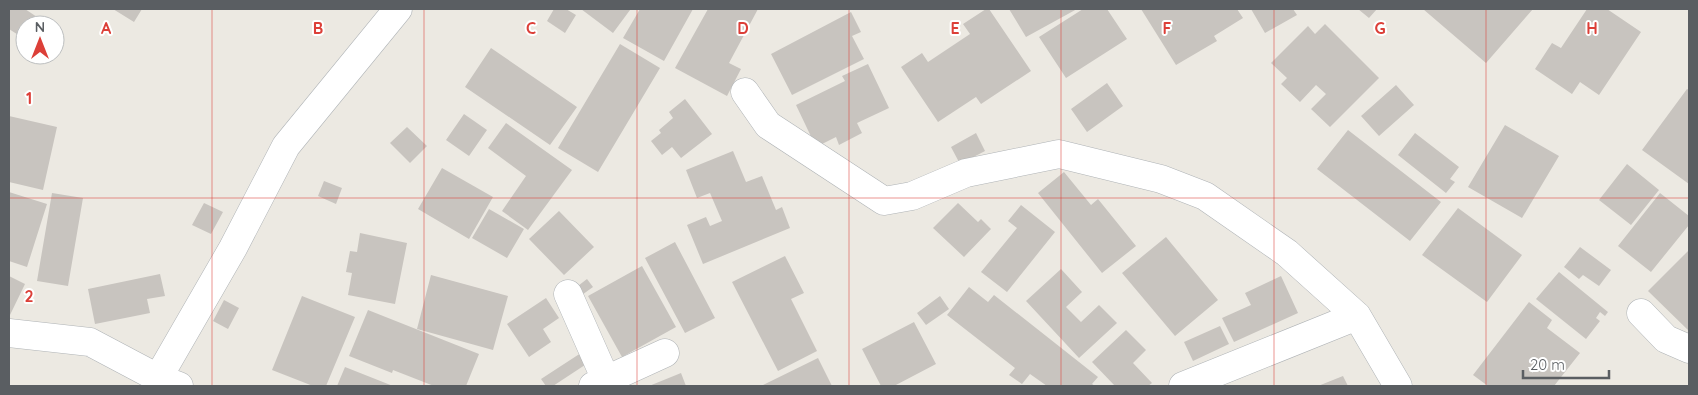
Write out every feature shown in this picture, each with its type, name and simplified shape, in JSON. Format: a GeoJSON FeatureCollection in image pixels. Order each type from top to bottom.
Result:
{"type":"FeatureCollection","features":[{"type":"Feature","properties":{"kind":"street"},"geometry":{"type":"LineString","coordinates":[[9,333],[90,342],[168,382],[233,248],[286,146],[398,9]]}},
{"type":"Feature","properties":{"kind":"street"},"geometry":{"type":"LineString","coordinates":[[745,92],[768,124],[884,201],[912,196],[966,173],[1059,154],[1161,179],[1204,196],[1280,248],[1357,316],[1398,386]]}},
{"type":"Feature","properties":{"kind":"street"},"geometry":{"type":"LineString","coordinates":[[568,294],[599,383],[665,354]]}},
{"type":"Feature","properties":{"kind":"street"},"geometry":{"type":"LineString","coordinates":[[1641,313],[1666,339],[1689,348]]}},
{"type":"Feature","properties":{"kind":"street"},"geometry":{"type":"LineString","coordinates":[[1183,386],[1357,316]]}},
{"type":"Feature","properties":{"kind":"building"},"geometry":{"type":"Polygon","coordinates":[[[9,9],[25,9],[34,15],[15,15],[15,33],[9,29],[9,9]]]}},
{"type":"Feature","properties":{"kind":"building"},"geometry":{"type":"Polygon","coordinates":[[[113,9],[142,9],[134,22],[113,9]]]}},
{"type":"Feature","properties":{"kind":"building"},"geometry":{"type":"Polygon","coordinates":[[[554,9],[566,9],[576,15],[565,33],[547,21],[554,9]]]}},
{"type":"Feature","properties":{"kind":"building"},"geometry":{"type":"Polygon","coordinates":[[[581,9],[629,9],[630,10],[613,33],[581,9]]]}},
{"type":"Feature","properties":{"kind":"building"},"geometry":{"type":"Polygon","coordinates":[[[640,9],[693,9],[664,61],[623,38],[640,9]]]}},
{"type":"Feature","properties":{"kind":"building"},"geometry":{"type":"Polygon","coordinates":[[[708,9],[758,9],[729,63],[741,69],[727,96],[675,68],[708,9]]]}},
{"type":"Feature","properties":{"kind":"building"},"geometry":{"type":"Polygon","coordinates":[[[989,9],[1031,71],[981,104],[976,97],[938,122],[901,67],[922,53],[928,62],[970,34],[963,24],[989,9]]]}},
{"type":"Feature","properties":{"kind":"building"},"geometry":{"type":"Polygon","coordinates":[[[1009,9],[1077,9],[1026,37],[1009,9]]]}},
{"type":"Feature","properties":{"kind":"building"},"geometry":{"type":"Polygon","coordinates":[[[1083,9],[1107,9],[1127,39],[1066,78],[1039,37],[1083,9]]]}},
{"type":"Feature","properties":{"kind":"building"},"geometry":{"type":"Polygon","coordinates":[[[1141,9],[1237,9],[1243,18],[1214,36],[1217,41],[1176,65],[1141,9]]]}},
{"type":"Feature","properties":{"kind":"building"},"geometry":{"type":"Polygon","coordinates":[[[1251,9],[1293,9],[1297,15],[1265,33],[1251,9]]]}},
{"type":"Feature","properties":{"kind":"building"},"geometry":{"type":"Polygon","coordinates":[[[1358,9],[1377,9],[1369,18],[1358,9]]]}},
{"type":"Feature","properties":{"kind":"building"},"geometry":{"type":"Polygon","coordinates":[[[1423,9],[1533,9],[1486,63],[1423,9]]]}},
{"type":"Feature","properties":{"kind":"building"},"geometry":{"type":"Polygon","coordinates":[[[1587,9],[1607,9],[1641,32],[1599,95],[1580,82],[1572,94],[1535,69],[1552,43],[1561,48],[1587,9]]]}},
{"type":"Feature","properties":{"kind":"building"},"geometry":{"type":"Polygon","coordinates":[[[851,12],[861,32],[852,36],[864,59],[792,95],[771,54],[851,12]]]}},
{"type":"Feature","properties":{"kind":"building"},"geometry":{"type":"Polygon","coordinates":[[[1325,24],[1379,78],[1330,127],[1311,109],[1326,94],[1316,85],[1300,102],[1281,84],[1287,78],[1271,63],[1308,26],[1315,34],[1325,24]]]}},
{"type":"Feature","properties":{"kind":"building"},"geometry":{"type":"Polygon","coordinates":[[[620,44],[660,68],[598,172],[558,148],[620,44]]]}},
{"type":"Feature","properties":{"kind":"building"},"geometry":{"type":"Polygon","coordinates":[[[491,48],[577,107],[550,145],[465,87],[491,48]]]}},
{"type":"Feature","properties":{"kind":"building"},"geometry":{"type":"Polygon","coordinates":[[[868,64],[889,108],[857,123],[862,133],[839,145],[836,137],[816,147],[796,105],[845,81],[842,76],[868,64]]]}},
{"type":"Feature","properties":{"kind":"building"},"geometry":{"type":"Polygon","coordinates":[[[1107,83],[1123,106],[1087,132],[1071,109],[1107,83]]]}},
{"type":"Feature","properties":{"kind":"building"},"geometry":{"type":"Polygon","coordinates":[[[1396,85],[1414,105],[1379,136],[1361,116],[1396,85]]]}},
{"type":"Feature","properties":{"kind":"building"},"geometry":{"type":"Polygon","coordinates":[[[1687,89],[1689,90],[1689,184],[1642,150],[1687,89]]]}},
{"type":"Feature","properties":{"kind":"building"},"geometry":{"type":"Polygon","coordinates":[[[685,99],[712,134],[681,158],[672,147],[662,155],[651,141],[661,133],[659,130],[673,118],[669,112],[685,99]]]}},
{"type":"Feature","properties":{"kind":"building"},"geometry":{"type":"Polygon","coordinates":[[[464,114],[487,130],[469,156],[446,140],[464,114]]]}},
{"type":"Feature","properties":{"kind":"building"},"geometry":{"type":"Polygon","coordinates":[[[9,116],[57,127],[43,190],[9,182],[9,116]]]}},
{"type":"Feature","properties":{"kind":"building"},"geometry":{"type":"Polygon","coordinates":[[[506,123],[572,170],[528,230],[502,211],[526,176],[488,148],[506,123]]]}},
{"type":"Feature","properties":{"kind":"building"},"geometry":{"type":"Polygon","coordinates":[[[1505,125],[1559,156],[1522,218],[1468,187],[1505,125]]]}},
{"type":"Feature","properties":{"kind":"building"},"geometry":{"type":"Polygon","coordinates":[[[407,127],[427,146],[410,163],[390,143],[407,127]]]}},
{"type":"Feature","properties":{"kind":"building"},"geometry":{"type":"Polygon","coordinates":[[[1348,130],[1441,202],[1410,241],[1317,169],[1348,130]]]}},
{"type":"Feature","properties":{"kind":"building"},"geometry":{"type":"Polygon","coordinates":[[[976,133],[985,151],[960,164],[951,147],[976,133]]]}},
{"type":"Feature","properties":{"kind":"building"},"geometry":{"type":"Polygon","coordinates":[[[1415,133],[1459,167],[1450,179],[1455,182],[1446,193],[1398,155],[1415,133]]]}},
{"type":"Feature","properties":{"kind":"building"},"geometry":{"type":"Polygon","coordinates":[[[733,151],[746,182],[762,176],[776,210],[782,207],[790,228],[703,264],[687,225],[706,217],[710,226],[722,221],[710,193],[697,198],[686,170],[733,151]]]}},
{"type":"Feature","properties":{"kind":"building"},"geometry":{"type":"Polygon","coordinates":[[[1627,164],[1659,190],[1631,225],[1599,200],[1627,164]]]}},
{"type":"Feature","properties":{"kind":"building"},"geometry":{"type":"Polygon","coordinates":[[[442,168],[493,197],[469,239],[418,209],[442,168]]]}},
{"type":"Feature","properties":{"kind":"building"},"geometry":{"type":"Polygon","coordinates":[[[1064,172],[1091,205],[1098,199],[1136,246],[1102,273],[1038,193],[1064,172]]]}},
{"type":"Feature","properties":{"kind":"building"},"geometry":{"type":"Polygon","coordinates":[[[324,181],[342,188],[336,204],[318,196],[324,181]]]}},
{"type":"Feature","properties":{"kind":"building"},"geometry":{"type":"Polygon","coordinates":[[[9,192],[47,204],[27,267],[9,261],[9,192]]]}},
{"type":"Feature","properties":{"kind":"building"},"geometry":{"type":"Polygon","coordinates":[[[52,193],[83,198],[68,286],[37,281],[52,193]]]}},
{"type":"Feature","properties":{"kind":"building"},"geometry":{"type":"Polygon","coordinates":[[[1660,193],[1689,216],[1689,225],[1651,272],[1618,246],[1660,193]]]}},
{"type":"Feature","properties":{"kind":"building"},"geometry":{"type":"Polygon","coordinates":[[[204,203],[223,212],[211,234],[192,225],[204,203]]]}},
{"type":"Feature","properties":{"kind":"building"},"geometry":{"type":"Polygon","coordinates":[[[958,203],[978,222],[981,219],[991,229],[964,257],[933,228],[958,203]]]}},
{"type":"Feature","properties":{"kind":"building"},"geometry":{"type":"Polygon","coordinates":[[[1021,205],[1055,232],[1007,292],[981,272],[1017,228],[1008,221],[1021,205]]]}},
{"type":"Feature","properties":{"kind":"building"},"geometry":{"type":"Polygon","coordinates":[[[1458,208],[1522,255],[1487,302],[1422,255],[1458,208]]]}},
{"type":"Feature","properties":{"kind":"building"},"geometry":{"type":"Polygon","coordinates":[[[489,209],[524,229],[507,258],[472,238],[489,209]]]}},
{"type":"Feature","properties":{"kind":"building"},"geometry":{"type":"Polygon","coordinates":[[[559,211],[594,247],[564,275],[529,239],[559,211]]]}},
{"type":"Feature","properties":{"kind":"building"},"geometry":{"type":"Polygon","coordinates":[[[360,233],[407,243],[395,304],[348,295],[352,273],[346,272],[350,251],[357,252],[360,233]]]}},
{"type":"Feature","properties":{"kind":"building"},"geometry":{"type":"Polygon","coordinates":[[[1166,237],[1218,300],[1175,336],[1122,273],[1166,237]]]}},
{"type":"Feature","properties":{"kind":"building"},"geometry":{"type":"Polygon","coordinates":[[[675,242],[715,318],[685,333],[645,258],[675,242]]]}},
{"type":"Feature","properties":{"kind":"building"},"geometry":{"type":"Polygon","coordinates":[[[1580,247],[1611,270],[1599,286],[1583,275],[1579,279],[1564,267],[1580,247]]]}},
{"type":"Feature","properties":{"kind":"building"},"geometry":{"type":"Polygon","coordinates":[[[1689,250],[1689,331],[1648,291],[1689,250]]]}},
{"type":"Feature","properties":{"kind":"building"},"geometry":{"type":"Polygon","coordinates":[[[785,256],[804,293],[791,299],[817,351],[778,371],[732,282],[785,256]]]}},
{"type":"Feature","properties":{"kind":"building"},"geometry":{"type":"Polygon","coordinates":[[[642,266],[676,327],[622,357],[588,296],[642,266]]]}},
{"type":"Feature","properties":{"kind":"building"},"geometry":{"type":"Polygon","coordinates":[[[1061,269],[1082,292],[1066,307],[1081,322],[1099,305],[1117,323],[1079,358],[1026,301],[1061,269]]]}},
{"type":"Feature","properties":{"kind":"building"},"geometry":{"type":"Polygon","coordinates":[[[1559,272],[1608,312],[1605,316],[1600,312],[1596,318],[1600,321],[1586,339],[1536,299],[1559,272]]]}},
{"type":"Feature","properties":{"kind":"building"},"geometry":{"type":"Polygon","coordinates":[[[160,274],[165,296],[147,299],[150,313],[95,324],[88,289],[160,274]]]}},
{"type":"Feature","properties":{"kind":"building"},"geometry":{"type":"Polygon","coordinates":[[[431,275],[508,296],[493,350],[417,329],[431,275]]]}},
{"type":"Feature","properties":{"kind":"building"},"geometry":{"type":"Polygon","coordinates":[[[9,276],[25,284],[10,315],[9,314],[9,276]]]}},
{"type":"Feature","properties":{"kind":"building"},"geometry":{"type":"Polygon","coordinates":[[[1281,276],[1298,313],[1234,342],[1222,318],[1251,305],[1245,293],[1281,276]]]}},
{"type":"Feature","properties":{"kind":"building"},"geometry":{"type":"Polygon","coordinates":[[[587,279],[593,287],[579,297],[574,289],[587,279]]]}},
{"type":"Feature","properties":{"kind":"building"},"geometry":{"type":"Polygon","coordinates":[[[969,287],[988,302],[994,295],[1098,377],[1092,384],[1095,386],[1047,386],[1030,374],[1022,384],[1009,375],[1015,368],[947,315],[969,287]]]}},
{"type":"Feature","properties":{"kind":"building"},"geometry":{"type":"Polygon","coordinates":[[[302,296],[355,317],[326,386],[313,386],[272,370],[302,296]]]}},
{"type":"Feature","properties":{"kind":"building"},"geometry":{"type":"Polygon","coordinates":[[[940,296],[949,309],[926,325],[917,313],[940,296]]]}},
{"type":"Feature","properties":{"kind":"building"},"geometry":{"type":"Polygon","coordinates":[[[546,298],[559,318],[543,329],[551,342],[529,357],[507,324],[546,298]]]}},
{"type":"Feature","properties":{"kind":"building"},"geometry":{"type":"Polygon","coordinates":[[[224,300],[239,308],[228,329],[213,321],[224,300]]]}},
{"type":"Feature","properties":{"kind":"building"},"geometry":{"type":"Polygon","coordinates":[[[1529,302],[1552,320],[1547,328],[1580,353],[1554,386],[1488,386],[1473,375],[1529,302]]]}},
{"type":"Feature","properties":{"kind":"building"},"geometry":{"type":"Polygon","coordinates":[[[368,310],[479,354],[466,386],[434,386],[393,370],[392,373],[349,356],[368,310]]]}},
{"type":"Feature","properties":{"kind":"building"},"geometry":{"type":"Polygon","coordinates":[[[914,322],[936,364],[894,386],[881,386],[862,349],[914,322]]]}},
{"type":"Feature","properties":{"kind":"building"},"geometry":{"type":"Polygon","coordinates":[[[1220,326],[1229,344],[1193,361],[1184,342],[1220,326]]]}},
{"type":"Feature","properties":{"kind":"building"},"geometry":{"type":"Polygon","coordinates":[[[1126,330],[1146,350],[1133,363],[1152,383],[1148,386],[1115,386],[1092,362],[1126,330]]]}},
{"type":"Feature","properties":{"kind":"building"},"geometry":{"type":"Polygon","coordinates":[[[584,351],[591,361],[553,386],[546,386],[541,379],[584,351]]]}},
{"type":"Feature","properties":{"kind":"building"},"geometry":{"type":"Polygon","coordinates":[[[818,358],[832,386],[761,386],[818,358]]]}},
{"type":"Feature","properties":{"kind":"building"},"geometry":{"type":"Polygon","coordinates":[[[345,367],[393,386],[337,386],[345,367]]]}},
{"type":"Feature","properties":{"kind":"building"},"geometry":{"type":"Polygon","coordinates":[[[681,373],[686,386],[649,386],[681,373]]]}},
{"type":"Feature","properties":{"kind":"building"},"geometry":{"type":"Polygon","coordinates":[[[1343,376],[1348,386],[1318,386],[1343,376]]]}}]}
